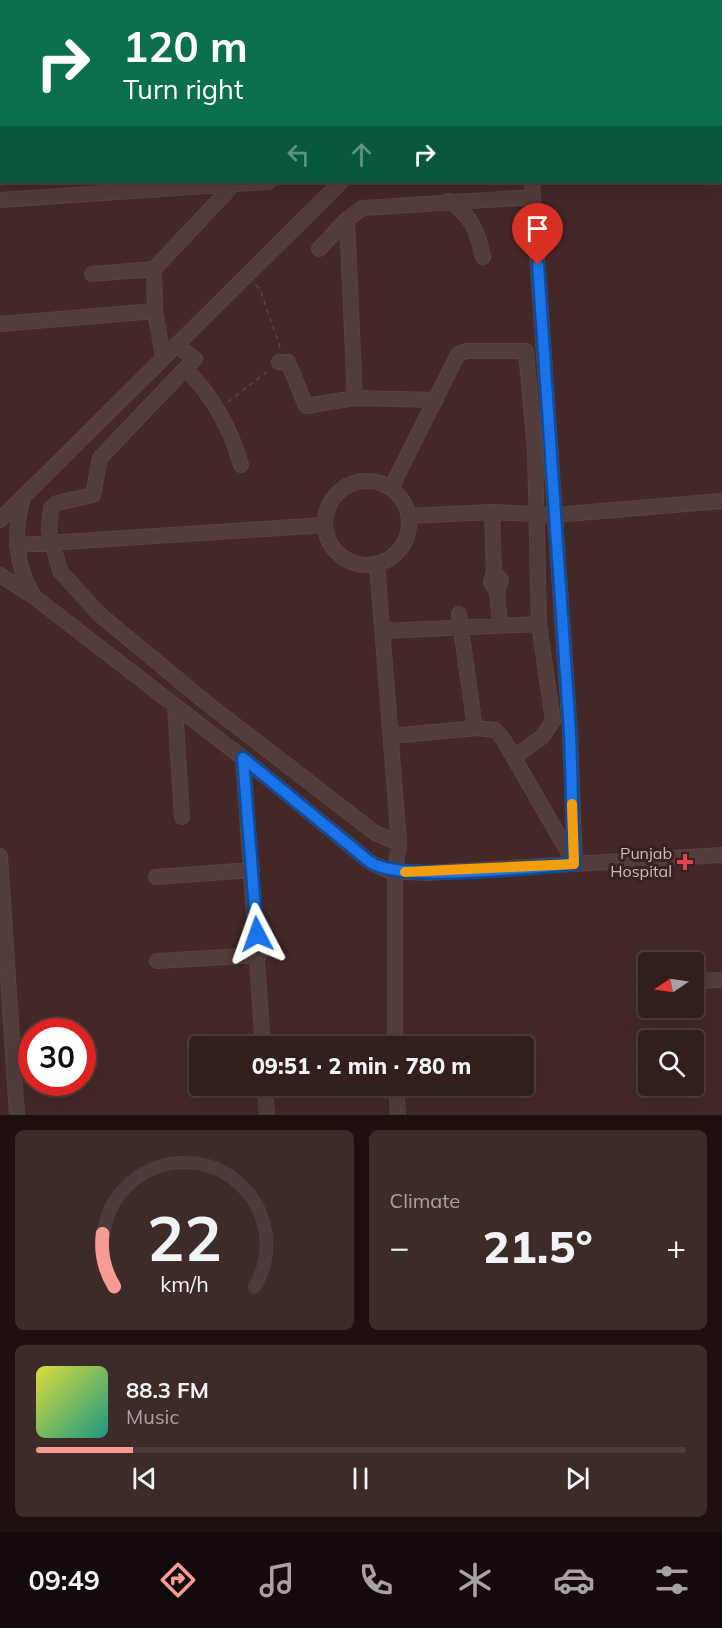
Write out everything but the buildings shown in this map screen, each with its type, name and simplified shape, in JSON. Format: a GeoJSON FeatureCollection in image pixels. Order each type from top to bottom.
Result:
{"type":"FeatureCollection","features":[{"type":"Feature","properties":{"kind":"street"},"geometry":{"type":"LineString","coordinates":[[0,200],[251,183]]}},
{"type":"Feature","properties":{"kind":"street"},"geometry":{"type":"LineString","coordinates":[[0,520],[340,183]]}},
{"type":"Feature","properties":{"kind":"street"},"geometry":{"type":"LineString","coordinates":[[532,183],[570,733],[574,864]]}},
{"type":"Feature","properties":{"kind":"street"},"geometry":{"type":"LineString","coordinates":[[92,274],[154,269],[234,184]]}},
{"type":"Feature","properties":{"kind":"street"},"geometry":{"type":"LineString","coordinates":[[319,249],[347,219],[363,208],[533,197]]}},
{"type":"Feature","properties":{"kind":"street"},"geometry":{"type":"LineString","coordinates":[[449,201],[461,208],[470,219],[478,236],[483,257]]}},
{"type":"Feature","properties":{"kind":"street"},"geometry":{"type":"LineString","coordinates":[[347,219],[355,398]]}},
{"type":"Feature","properties":{"kind":"street"},"geometry":{"type":"LineString","coordinates":[[154,269],[155,311],[163,357]]}},
{"type":"Feature","properties":{"kind":"street"},"geometry":{"type":"LineString","coordinates":[[0,324],[155,311]]}},
{"type":"Feature","properties":{"kind":"street"},"geometry":{"type":"LineString","coordinates":[[176,345],[195,358],[100,458],[93,495],[57,503],[51,507],[48,515],[51,543],[60,571],[99,614],[204,701],[375,833],[399,843]]}},
{"type":"Feature","properties":{"kind":"street"},"geometry":{"type":"LineString","coordinates":[[391,488],[461,352],[526,351],[535,451],[539,624],[553,721],[542,737],[514,757]]}},
{"type":"Feature","properties":{"kind":"street"},"geometry":{"type":"LineString","coordinates":[[279,362],[288,362],[306,406],[355,398],[436,400]]}},
{"type":"Feature","properties":{"kind":"street"},"geometry":{"type":"LineString","coordinates":[[185,369],[200,383],[218,410],[241,465]]}},
{"type":"Feature","properties":{"kind":"street"},"geometry":{"type":"LineString","coordinates":[[367,480],[391,488],[401,498],[409,516],[407,535],[403,544],[390,558],[377,564],[362,565],[343,558],[330,543],[325,525],[325,515],[333,497],[348,484],[367,480]]}},
{"type":"Feature","properties":{"kind":"street"},"geometry":{"type":"LineString","coordinates":[[23,496],[17,523],[17,545],[20,568],[33,596]]}},
{"type":"Feature","properties":{"kind":"street"},"geometry":{"type":"LineString","coordinates":[[409,516],[492,512],[554,515],[722,501]]}},
{"type":"Feature","properties":{"kind":"street"},"geometry":{"type":"LineString","coordinates":[[492,512],[494,573],[491,582],[497,591],[500,625]]}},
{"type":"Feature","properties":{"kind":"street"},"geometry":{"type":"LineString","coordinates":[[17,545],[325,525]]}},
{"type":"Feature","properties":{"kind":"street"},"geometry":{"type":"LineString","coordinates":[[377,564],[399,843],[395,872],[395,1036]]}},
{"type":"Feature","properties":{"kind":"street"},"geometry":{"type":"LineString","coordinates":[[0,575],[33,596],[243,758],[370,862],[395,872],[427,873],[722,855]]}},
{"type":"Feature","properties":{"kind":"street"},"geometry":{"type":"LineString","coordinates":[[383,631],[460,621],[500,625],[539,624]]}},
{"type":"Feature","properties":{"kind":"street"},"geometry":{"type":"LineString","coordinates":[[460,621],[475,728]]}},
{"type":"Feature","properties":{"kind":"street"},"geometry":{"type":"LineString","coordinates":[[175,706],[182,817]]}},
{"type":"Feature","properties":{"kind":"street"},"geometry":{"type":"LineString","coordinates":[[391,736],[475,728],[495,730],[514,757],[574,864]]}},
{"type":"Feature","properties":{"kind":"street"},"geometry":{"type":"LineString","coordinates":[[243,758],[259,956],[263,1036]]}},
{"type":"Feature","properties":{"kind":"street"},"geometry":{"type":"LineString","coordinates":[[0,856],[17,1115]]}},
{"type":"Feature","properties":{"kind":"street"},"geometry":{"type":"LineString","coordinates":[[156,878],[252,870]]}},
{"type":"Feature","properties":{"kind":"street"},"geometry":{"type":"LineString","coordinates":[[157,961],[259,956]]}},
{"type":"Feature","properties":{"kind":"street"},"geometry":{"type":"LineString","coordinates":[[704,981],[722,980]]}},
{"type":"Feature","properties":{"kind":"street"},"geometry":{"type":"LineString","coordinates":[[266,1096],[267,1115]]}},
{"type":"Feature","properties":{"kind":"street"},"geometry":{"type":"LineString","coordinates":[[397,1096],[398,1115]]}},
{"type":"Feature","properties":{"kind":"path"},"geometry":{"type":"LineString","coordinates":[[218,410],[279,362],[281,351],[260,289],[247,275]]}},
{"type":"Feature","properties":{"kind":"slow traffic"},"geometry":{"type":"LineString","coordinates":[[405,872],[427,873],[574,864],[572,804]]}},
{"type":"Feature","properties":{"kind":"place","name":"Punjab Hospital"},"geometry":{"type":"Point","coordinates":[685,862]}},
{"type":"Feature","properties":{"kind":"route"},"geometry":{"type":"LineString","coordinates":[[257,934],[243,758],[370,862],[388,871],[427,873],[574,864],[570,733],[538,265]]}}]}
